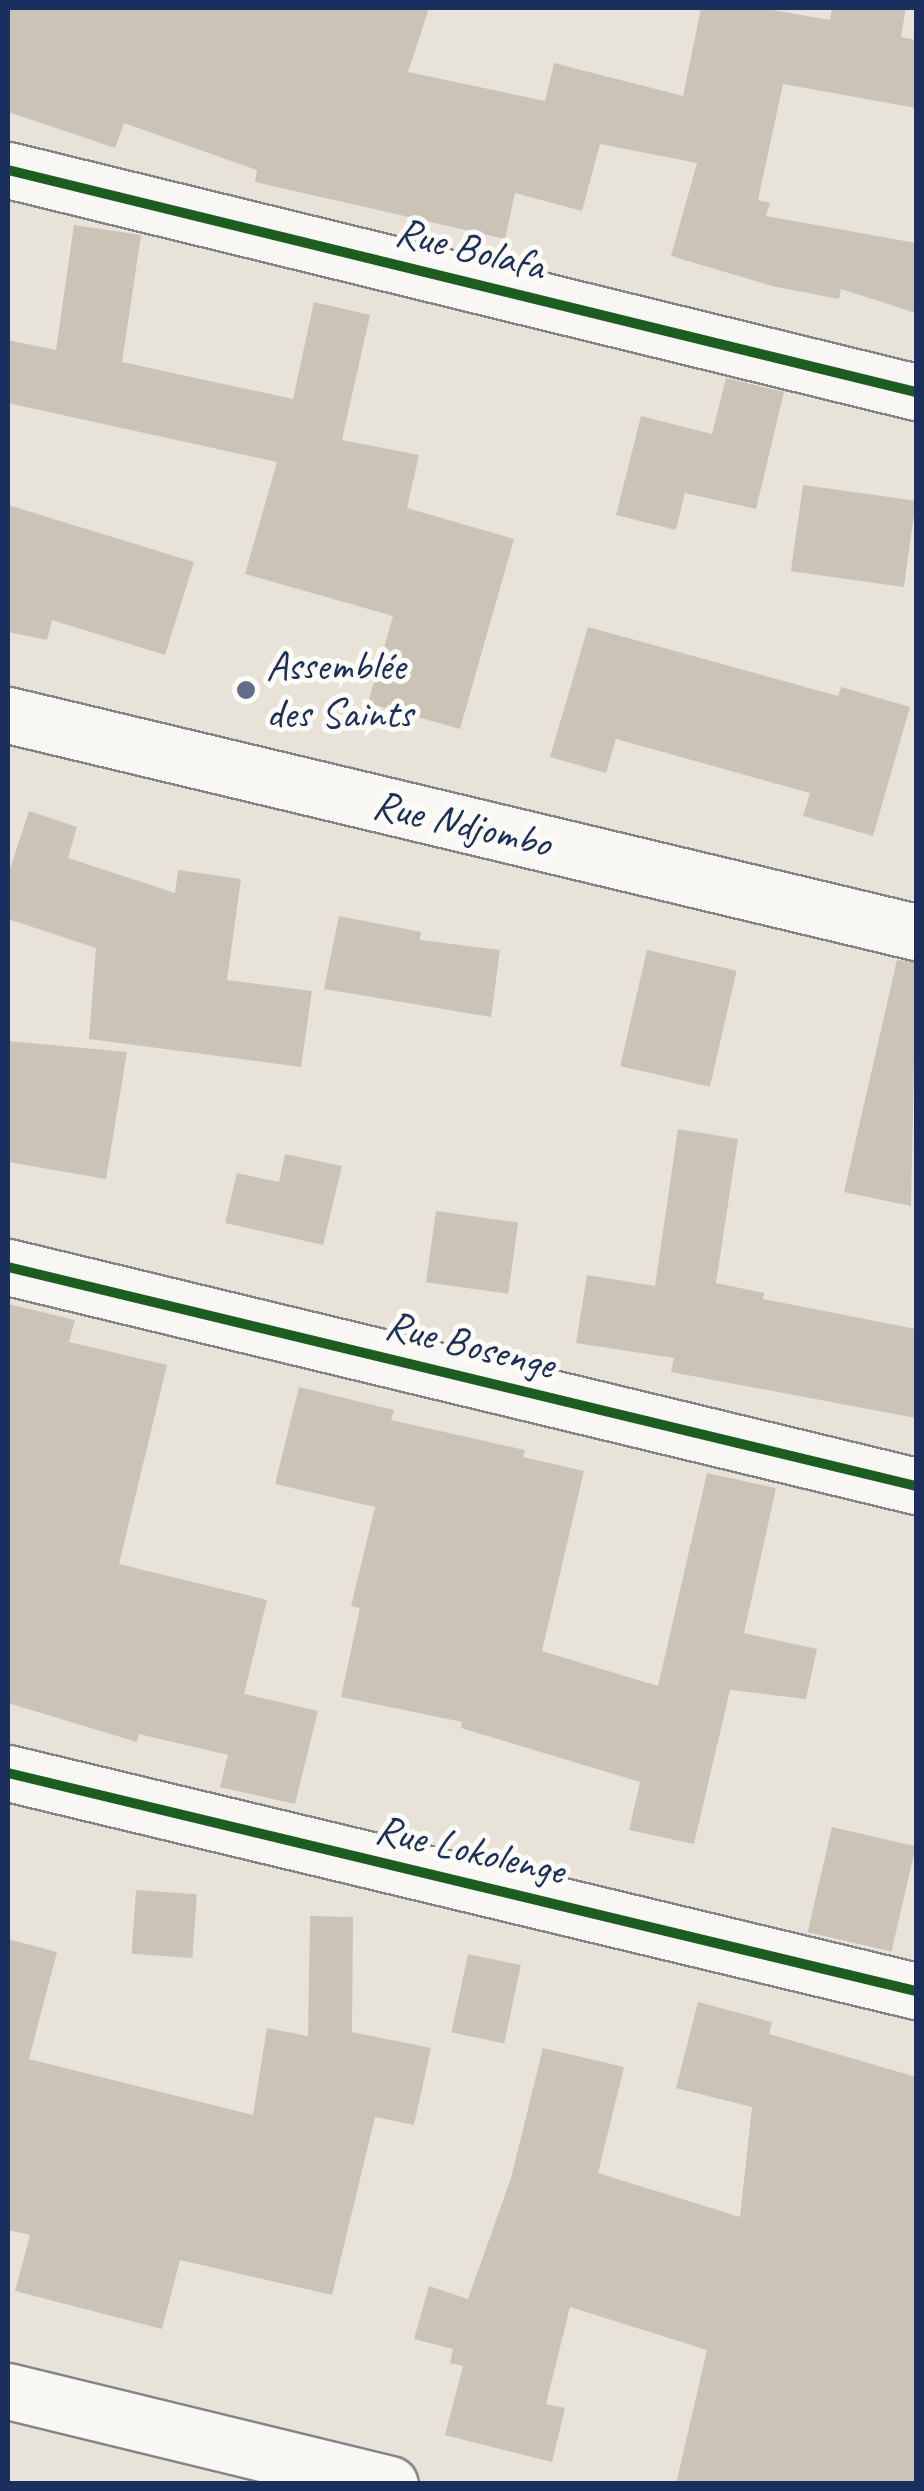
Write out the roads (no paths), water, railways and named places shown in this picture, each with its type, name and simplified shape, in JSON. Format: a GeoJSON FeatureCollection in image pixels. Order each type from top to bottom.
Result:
{"type":"FeatureCollection","features":[{"type":"Feature","properties":{"kind":"street","name":"Rue Bolafa"},"geometry":{"type":"LineString","coordinates":[[8,170],[916,392]]}},
{"type":"Feature","properties":{"kind":"street","name":"Rue Ndjombo"},"geometry":{"type":"LineString","coordinates":[[8,714],[916,932]]}},
{"type":"Feature","properties":{"kind":"street","name":"Rue Bosenge"},"geometry":{"type":"LineString","coordinates":[[8,1267],[916,1486]]}},
{"type":"Feature","properties":{"kind":"street","name":"Rue Lokolenge"},"geometry":{"type":"LineString","coordinates":[[8,1773],[916,1991]]}},
{"type":"Feature","properties":{"kind":"street"},"geometry":{"type":"LineString","coordinates":[[8,2392],[390,2484]]}},
{"type":"Feature","properties":{"kind":"place","name":"Assemblée des Saints"},"geometry":{"type":"Point","coordinates":[246,690]}}]}
